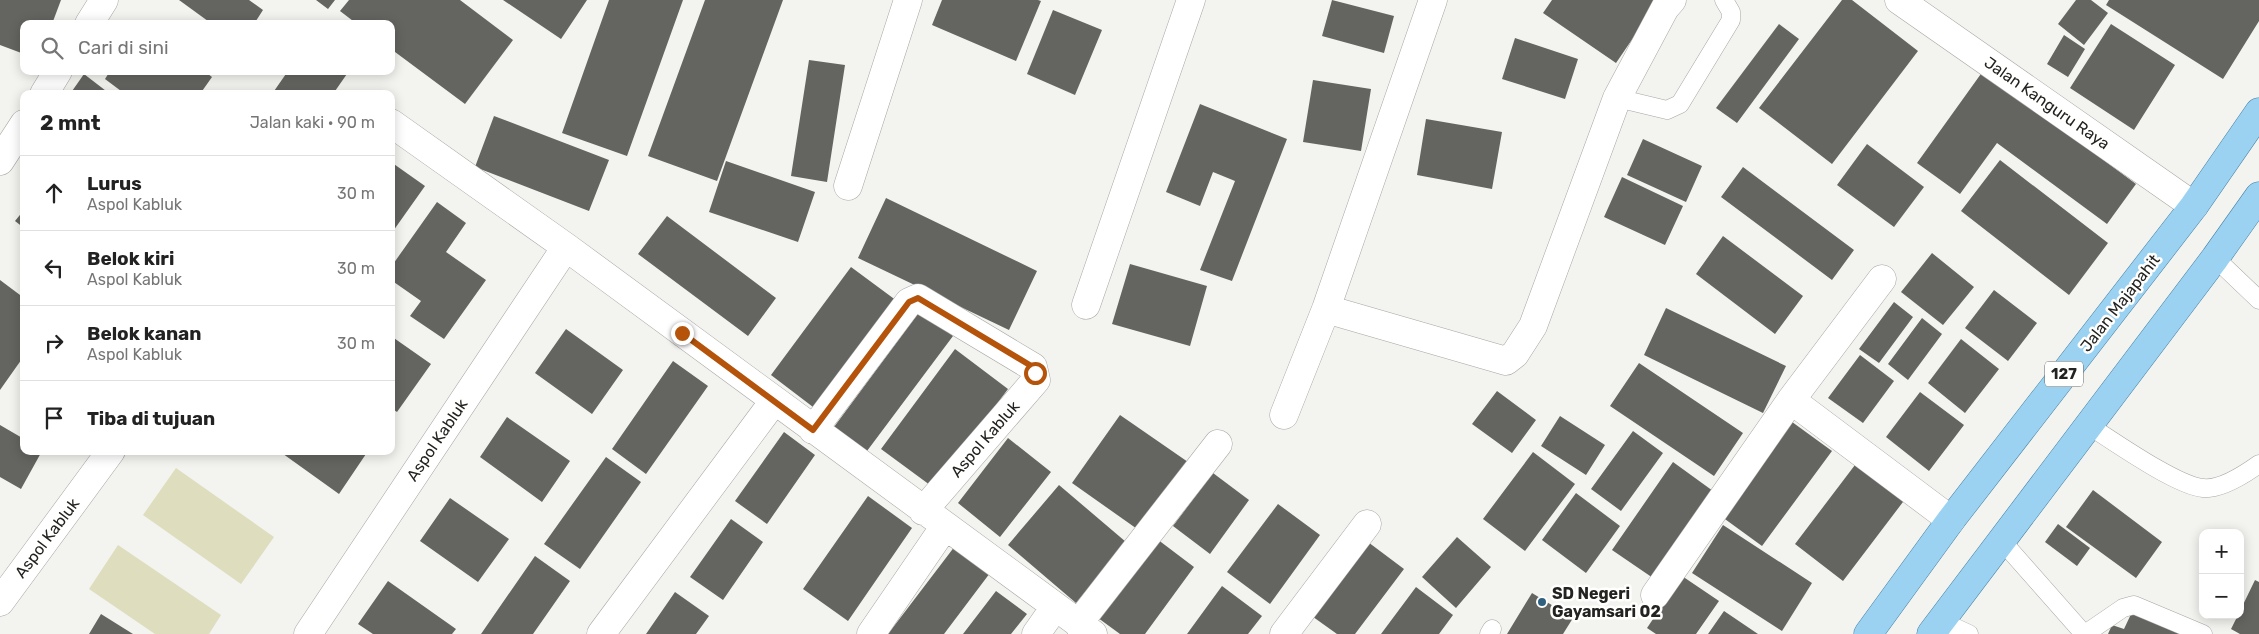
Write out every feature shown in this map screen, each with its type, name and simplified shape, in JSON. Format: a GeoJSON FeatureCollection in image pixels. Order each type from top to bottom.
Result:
{"type":"FeatureCollection","features":[{"type":"Feature","properties":{"kind":"main road","name":"Jalan Majapahit"},"geometry":{"type":"LineString","coordinates":[[1868,634],[1951,520],[2194,206],[2259,112]]}},
{"type":"Feature","properties":{"kind":"main road"},"geometry":{"type":"LineString","coordinates":[[1936,627],[2215,258],[2259,196]]}},
{"type":"Feature","properties":{"kind":"street"},"geometry":{"type":"LineString","coordinates":[[92,20],[104,0]]}},
{"type":"Feature","properties":{"kind":"street"},"geometry":{"type":"LineString","coordinates":[[848,186],[908,0]]}},
{"type":"Feature","properties":{"kind":"street"},"geometry":{"type":"LineString","coordinates":[[1086,306],[1191,0]]}},
{"type":"Feature","properties":{"kind":"street"},"geometry":{"type":"LineString","coordinates":[[1284,415],[1326,309],[1433,0]]}},
{"type":"Feature","properties":{"kind":"street"},"geometry":{"type":"LineString","coordinates":[[1326,309],[1506,361],[1515,354],[1532,326],[1616,98],[1665,8],[1672,0]]}},
{"type":"Feature","properties":{"kind":"street","name":"Jalan Kanguru Raya"},"geometry":{"type":"LineString","coordinates":[[1899,0],[2194,206]]}},
{"type":"Feature","properties":{"kind":"street"},"geometry":{"type":"LineString","coordinates":[[46,90],[56,75]]}},
{"type":"Feature","properties":{"kind":"street"},"geometry":{"type":"LineString","coordinates":[[395,126],[566,247],[1086,629],[1218,444]]}},
{"type":"Feature","properties":{"kind":"street"},"geometry":{"type":"LineString","coordinates":[[0,161],[20,130]]}},
{"type":"Feature","properties":{"kind":"street","name":"Aspol Kabluk"},"geometry":{"type":"LineString","coordinates":[[308,634],[566,247]]}},
{"type":"Feature","properties":{"kind":"street"},"geometry":{"type":"LineString","coordinates":[[1655,595],[1791,400],[1882,279]]}},
{"type":"Feature","properties":{"kind":"street","name":"Aspol Kabluk"},"geometry":{"type":"LineString","coordinates":[[813,430],[909,302],[918,298],[1033,367],[1036,380],[923,510]]}},
{"type":"Feature","properties":{"kind":"street"},"geometry":{"type":"LineString","coordinates":[[1791,400],[1951,520]]}},
{"type":"Feature","properties":{"kind":"street"},"geometry":{"type":"LineString","coordinates":[[600,634],[774,401]]}},
{"type":"Feature","properties":{"kind":"street","name":"Aspol Kabluk"},"geometry":{"type":"LineString","coordinates":[[0,602],[108,455]]}},
{"type":"Feature","properties":{"kind":"street"},"geometry":{"type":"LineString","coordinates":[[1284,634],[1367,524]]}},
{"type":"Feature","properties":{"kind":"street"},"geometry":{"type":"LineString","coordinates":[[871,634],[945,526]]}},
{"type":"Feature","properties":{"kind":"street"},"geometry":{"type":"LineString","coordinates":[[1036,634],[1055,607]]}},
{"type":"Feature","properties":{"kind":"lane"},"geometry":{"type":"LineString","coordinates":[[1616,98],[1667,110],[1680,104],[1731,20],[1731,12],[1724,0]]}},
{"type":"Feature","properties":{"kind":"lane"},"geometry":{"type":"LineString","coordinates":[[2215,258],[2259,300]]}},
{"type":"Feature","properties":{"kind":"lane"},"geometry":{"type":"LineString","coordinates":[[2088,425],[2183,483],[2204,489],[2238,480],[2259,464]]}},
{"type":"Feature","properties":{"kind":"lane"},"geometry":{"type":"LineString","coordinates":[[2001,540],[2084,634],[2123,608],[2134,605],[2203,634]]}},
{"type":"Feature","properties":{"kind":"lane"},"geometry":{"type":"LineString","coordinates":[[1936,627],[1969,634]]}},
{"type":"Feature","properties":{"kind":"green space"},"geometry":{"type":"Polygon","coordinates":[[[176,468],[274,537],[241,584],[143,515],[176,468]]]}},
{"type":"Feature","properties":{"kind":"green space"},"geometry":{"type":"Polygon","coordinates":[[[118,545],[221,615],[209,634],[155,634],[89,589],[118,545]]]}},
{"type":"Feature","properties":{"kind":"building"},"geometry":{"type":"Polygon","coordinates":[[[0,0],[61,0],[54,20],[20,20],[20,52],[0,45],[0,0]]]}},
{"type":"Feature","properties":{"kind":"building"},"geometry":{"type":"Polygon","coordinates":[[[179,0],[249,0],[263,10],[257,20],[206,20],[179,0]]]}},
{"type":"Feature","properties":{"kind":"building"},"geometry":{"type":"Polygon","coordinates":[[[316,0],[335,0],[328,9],[316,0]]]}},
{"type":"Feature","properties":{"kind":"building"},"geometry":{"type":"Polygon","coordinates":[[[349,0],[460,0],[513,40],[465,104],[395,52],[395,20],[352,20],[340,11],[349,0]]]}},
{"type":"Feature","properties":{"kind":"building"},"geometry":{"type":"Polygon","coordinates":[[[503,0],[587,0],[561,39],[503,0]]]}},
{"type":"Feature","properties":{"kind":"building"},"geometry":{"type":"Polygon","coordinates":[[[609,0],[683,0],[627,156],[562,133],[609,0]]]}},
{"type":"Feature","properties":{"kind":"building"},"geometry":{"type":"Polygon","coordinates":[[[705,0],[783,0],[717,181],[648,156],[705,0]]]}},
{"type":"Feature","properties":{"kind":"building"},"geometry":{"type":"Polygon","coordinates":[[[942,0],[1041,1],[1016,61],[932,25],[942,0]]]}},
{"type":"Feature","properties":{"kind":"building"},"geometry":{"type":"Polygon","coordinates":[[[1332,0],[1394,16],[1384,53],[1322,36],[1332,0]]]}},
{"type":"Feature","properties":{"kind":"building"},"geometry":{"type":"Polygon","coordinates":[[[1552,0],[1659,0],[1616,63],[1543,13],[1552,0]]]}},
{"type":"Feature","properties":{"kind":"building"},"geometry":{"type":"Polygon","coordinates":[[[1842,0],[1852,0],[1918,51],[1832,164],[1759,108],[1842,0]]]}},
{"type":"Feature","properties":{"kind":"building"},"geometry":{"type":"Polygon","coordinates":[[[2076,0],[2091,0],[2108,13],[2084,45],[2058,24],[2076,0]]]}},
{"type":"Feature","properties":{"kind":"building"},"geometry":{"type":"Polygon","coordinates":[[[2109,0],[2259,0],[2259,21],[2223,79],[2106,5],[2109,0]]]}},
{"type":"Feature","properties":{"kind":"building"},"geometry":{"type":"Polygon","coordinates":[[[1053,10],[1102,30],[1075,95],[1027,74],[1053,10]]]}},
{"type":"Feature","properties":{"kind":"building"},"geometry":{"type":"Polygon","coordinates":[[[1779,24],[1799,39],[1737,123],[1716,108],[1779,24]]]}},
{"type":"Feature","properties":{"kind":"building"},"geometry":{"type":"Polygon","coordinates":[[[2111,24],[2175,65],[2134,130],[2070,88],[2111,24]]]}},
{"type":"Feature","properties":{"kind":"building"},"geometry":{"type":"Polygon","coordinates":[[[2064,35],[2085,49],[2068,77],[2047,64],[2064,35]]]}},
{"type":"Feature","properties":{"kind":"building"},"geometry":{"type":"Polygon","coordinates":[[[1515,38],[1578,59],[1565,99],[1502,79],[1515,38]]]}},
{"type":"Feature","properties":{"kind":"building"},"geometry":{"type":"Polygon","coordinates":[[[809,60],[845,65],[827,182],[791,176],[809,60]]]}},
{"type":"Feature","properties":{"kind":"building"},"geometry":{"type":"Polygon","coordinates":[[[1983,71],[2136,184],[2107,224],[1997,143],[1960,194],[1917,163],[1983,71]]]}},
{"type":"Feature","properties":{"kind":"building"},"geometry":{"type":"Polygon","coordinates":[[[83,75],[85,75],[105,90],[73,90],[83,75]]]}},
{"type":"Feature","properties":{"kind":"building"},"geometry":{"type":"Polygon","coordinates":[[[108,75],[209,75],[212,77],[203,90],[120,90],[105,79],[108,75]]]}},
{"type":"Feature","properties":{"kind":"building"},"geometry":{"type":"Polygon","coordinates":[[[285,75],[346,75],[336,90],[275,90],[285,75]]]}},
{"type":"Feature","properties":{"kind":"building"},"geometry":{"type":"Polygon","coordinates":[[[1313,80],[1371,89],[1361,151],[1303,142],[1313,80]]]}},
{"type":"Feature","properties":{"kind":"building"},"geometry":{"type":"Polygon","coordinates":[[[1200,104],[1287,139],[1232,281],[1200,270],[1235,181],[1213,172],[1200,206],[1166,192],[1200,104]]]}},
{"type":"Feature","properties":{"kind":"building"},"geometry":{"type":"Polygon","coordinates":[[[494,116],[609,160],[589,211],[475,167],[494,116]]]}},
{"type":"Feature","properties":{"kind":"building"},"geometry":{"type":"Polygon","coordinates":[[[1426,119],[1502,132],[1492,189],[1417,175],[1426,119]]]}},
{"type":"Feature","properties":{"kind":"building"},"geometry":{"type":"Polygon","coordinates":[[[1643,139],[1702,166],[1686,202],[1627,175],[1643,139]]]}},
{"type":"Feature","properties":{"kind":"building"},"geometry":{"type":"Polygon","coordinates":[[[1867,144],[1924,187],[1894,227],[1837,185],[1867,144]]]}},
{"type":"Feature","properties":{"kind":"building"},"geometry":{"type":"Polygon","coordinates":[[[2000,160],[2108,243],[2069,295],[1961,211],[2000,160]]]}},
{"type":"Feature","properties":{"kind":"building"},"geometry":{"type":"Polygon","coordinates":[[[726,161],[815,192],[798,242],[709,212],[726,161]]]}},
{"type":"Feature","properties":{"kind":"building"},"geometry":{"type":"Polygon","coordinates":[[[395,165],[425,186],[395,228],[395,165]]]}},
{"type":"Feature","properties":{"kind":"building"},"geometry":{"type":"Polygon","coordinates":[[[1743,167],[1854,250],[1832,280],[1721,197],[1743,167]]]}},
{"type":"Feature","properties":{"kind":"building"},"geometry":{"type":"Polygon","coordinates":[[[1622,177],[1683,206],[1665,245],[1604,217],[1622,177]]]}},
{"type":"Feature","properties":{"kind":"building"},"geometry":{"type":"Polygon","coordinates":[[[886,198],[1037,271],[1009,330],[858,258],[886,198]]]}},
{"type":"Feature","properties":{"kind":"building"},"geometry":{"type":"Polygon","coordinates":[[[437,202],[466,223],[446,252],[486,280],[444,339],[410,316],[421,301],[395,283],[395,261],[437,202]]]}},
{"type":"Feature","properties":{"kind":"building"},"geometry":{"type":"Polygon","coordinates":[[[20,215],[20,225],[15,221],[20,215]]]}},
{"type":"Feature","properties":{"kind":"building"},"geometry":{"type":"Polygon","coordinates":[[[667,216],[776,298],[748,336],[638,254],[667,216]]]}},
{"type":"Feature","properties":{"kind":"building"},"geometry":{"type":"Polygon","coordinates":[[[1723,236],[1803,296],[1775,334],[1696,274],[1723,236]]]}},
{"type":"Feature","properties":{"kind":"building"},"geometry":{"type":"Polygon","coordinates":[[[1932,253],[1974,287],[1943,325],[1901,292],[1932,253]]]}},
{"type":"Feature","properties":{"kind":"building"},"geometry":{"type":"Polygon","coordinates":[[[1130,264],[1207,286],[1190,346],[1112,324],[1130,264]]]}},
{"type":"Feature","properties":{"kind":"building"},"geometry":{"type":"Polygon","coordinates":[[[851,267],[897,301],[817,410],[771,375],[851,267]]]}},
{"type":"Feature","properties":{"kind":"building"},"geometry":{"type":"Polygon","coordinates":[[[0,280],[20,295],[20,362],[0,390],[0,280]]]}},
{"type":"Feature","properties":{"kind":"building"},"geometry":{"type":"Polygon","coordinates":[[[1994,290],[2037,323],[2008,361],[1965,328],[1994,290]]]}},
{"type":"Feature","properties":{"kind":"building"},"geometry":{"type":"Polygon","coordinates":[[[1894,302],[1913,317],[1879,363],[1859,349],[1894,302]]]}},
{"type":"Feature","properties":{"kind":"building"},"geometry":{"type":"Polygon","coordinates":[[[1666,308],[1786,366],[1763,413],[1644,355],[1666,308]]]}},
{"type":"Feature","properties":{"kind":"building"},"geometry":{"type":"Polygon","coordinates":[[[920,311],[953,336],[867,451],[834,427],[920,311]]]}},
{"type":"Feature","properties":{"kind":"building"},"geometry":{"type":"Polygon","coordinates":[[[1922,318],[1942,334],[1908,380],[1888,364],[1922,318]]]}},
{"type":"Feature","properties":{"kind":"building"},"geometry":{"type":"Polygon","coordinates":[[[566,329],[623,370],[592,414],[535,373],[566,329]]]}},
{"type":"Feature","properties":{"kind":"building"},"geometry":{"type":"Polygon","coordinates":[[[395,339],[431,364],[397,412],[395,411],[395,339]]]}},
{"type":"Feature","properties":{"kind":"building"},"geometry":{"type":"Polygon","coordinates":[[[1961,339],[1999,369],[1965,413],[1928,383],[1961,339]]]}},
{"type":"Feature","properties":{"kind":"building"},"geometry":{"type":"Polygon","coordinates":[[[955,349],[1008,389],[934,488],[881,449],[955,349]]]}},
{"type":"Feature","properties":{"kind":"building"},"geometry":{"type":"Polygon","coordinates":[[[1860,355],[1894,381],[1863,423],[1828,398],[1860,355]]]}},
{"type":"Feature","properties":{"kind":"building"},"geometry":{"type":"Polygon","coordinates":[[[673,361],[708,386],[646,474],[612,449],[673,361]]]}},
{"type":"Feature","properties":{"kind":"building"},"geometry":{"type":"Polygon","coordinates":[[[1639,363],[1743,433],[1714,476],[1610,406],[1639,363]]]}},
{"type":"Feature","properties":{"kind":"building"},"geometry":{"type":"Polygon","coordinates":[[[1497,391],[1536,420],[1512,453],[1472,424],[1497,391]]]}},
{"type":"Feature","properties":{"kind":"building"},"geometry":{"type":"Polygon","coordinates":[[[1920,392],[1964,425],[1929,471],[1886,437],[1920,392]]]}},
{"type":"Feature","properties":{"kind":"building"},"geometry":{"type":"Polygon","coordinates":[[[1120,415],[1188,462],[1140,531],[1072,483],[1120,415]]]}},
{"type":"Feature","properties":{"kind":"building"},"geometry":{"type":"Polygon","coordinates":[[[1560,416],[1605,445],[1586,475],[1541,446],[1560,416]]]}},
{"type":"Feature","properties":{"kind":"building"},"geometry":{"type":"Polygon","coordinates":[[[507,417],[570,461],[542,502],[480,457],[507,417]]]}},
{"type":"Feature","properties":{"kind":"building"},"geometry":{"type":"Polygon","coordinates":[[[1788,419],[1832,451],[1762,546],[1718,514],[1788,419]]]}},
{"type":"Feature","properties":{"kind":"building"},"geometry":{"type":"Polygon","coordinates":[[[0,425],[20,437],[20,455],[40,455],[21,489],[0,477],[0,425]]]}},
{"type":"Feature","properties":{"kind":"building"},"geometry":{"type":"Polygon","coordinates":[[[1633,431],[1663,453],[1621,511],[1591,489],[1633,431]]]}},
{"type":"Feature","properties":{"kind":"building"},"geometry":{"type":"Polygon","coordinates":[[[784,432],[815,455],[767,524],[735,501],[784,432]]]}},
{"type":"Feature","properties":{"kind":"building"},"geometry":{"type":"Polygon","coordinates":[[[1008,438],[1051,472],[1000,537],[958,503],[1008,438]]]}},
{"type":"Feature","properties":{"kind":"building"},"geometry":{"type":"Polygon","coordinates":[[[1533,452],[1575,484],[1525,551],[1483,519],[1533,452]]]}},
{"type":"Feature","properties":{"kind":"building"},"geometry":{"type":"Polygon","coordinates":[[[285,455],[365,455],[339,494],[285,455]]]}},
{"type":"Feature","properties":{"kind":"building"},"geometry":{"type":"Polygon","coordinates":[[[606,457],[641,482],[580,569],[544,544],[606,457]]]}},
{"type":"Feature","properties":{"kind":"building"},"geometry":{"type":"Polygon","coordinates":[[[1858,461],[1906,498],[1843,581],[1795,544],[1858,461]]]}},
{"type":"Feature","properties":{"kind":"building"},"geometry":{"type":"Polygon","coordinates":[[[1673,462],[1713,491],[1653,578],[1612,550],[1673,462]]]}},
{"type":"Feature","properties":{"kind":"building"},"geometry":{"type":"Polygon","coordinates":[[[1213,473],[1249,500],[1210,554],[1173,526],[1213,473]]]}},
{"type":"Feature","properties":{"kind":"building"},"geometry":{"type":"Polygon","coordinates":[[[1059,485],[1126,542],[1076,603],[1008,545],[1059,485]]]}},
{"type":"Feature","properties":{"kind":"building"},"geometry":{"type":"Polygon","coordinates":[[[2093,490],[2162,542],[2136,578],[2066,527],[2093,490]]]}},
{"type":"Feature","properties":{"kind":"building"},"geometry":{"type":"Polygon","coordinates":[[[1576,493],[1620,526],[1586,573],[1542,540],[1576,493]]]}},
{"type":"Feature","properties":{"kind":"building"},"geometry":{"type":"Polygon","coordinates":[[[868,496],[912,528],[848,621],[803,589],[868,496]]]}},
{"type":"Feature","properties":{"kind":"building"},"geometry":{"type":"Polygon","coordinates":[[[450,498],[509,539],[478,582],[420,541],[450,498]]]}},
{"type":"Feature","properties":{"kind":"building"},"geometry":{"type":"Polygon","coordinates":[[[1278,504],[1320,535],[1270,604],[1227,572],[1278,504]]]}},
{"type":"Feature","properties":{"kind":"building"},"geometry":{"type":"Polygon","coordinates":[[[731,519],[763,542],[723,600],[690,577],[731,519]]]}},
{"type":"Feature","properties":{"kind":"building"},"geometry":{"type":"Polygon","coordinates":[[[2058,524],[2090,548],[2077,566],[2045,542],[2058,524]]]}},
{"type":"Feature","properties":{"kind":"building"},"geometry":{"type":"Polygon","coordinates":[[[1723,525],[1812,583],[1782,631],[1692,573],[1723,525]]]}},
{"type":"Feature","properties":{"kind":"building"},"geometry":{"type":"Polygon","coordinates":[[[1153,536],[1194,567],[1145,634],[1120,634],[1094,615],[1153,536]]]}},
{"type":"Feature","properties":{"kind":"building"},"geometry":{"type":"Polygon","coordinates":[[[1457,537],[1491,567],[1456,608],[1422,577],[1457,537]]]}},
{"type":"Feature","properties":{"kind":"building"},"geometry":{"type":"Polygon","coordinates":[[[1364,539],[1404,569],[1355,634],[1337,634],[1309,614],[1364,539]]]}},
{"type":"Feature","properties":{"kind":"building"},"geometry":{"type":"Polygon","coordinates":[[[955,546],[990,573],[944,634],[888,634],[955,546]]]}},
{"type":"Feature","properties":{"kind":"building"},"geometry":{"type":"Polygon","coordinates":[[[535,556],[570,581],[533,634],[481,634],[535,556]]]}},
{"type":"Feature","properties":{"kind":"building"},"geometry":{"type":"Polygon","coordinates":[[[1682,576],[1719,601],[1696,634],[1656,634],[1647,628],[1682,576]]]}},
{"type":"Feature","properties":{"kind":"building"},"geometry":{"type":"Polygon","coordinates":[[[2255,580],[2259,582],[2259,634],[2240,634],[2231,629],[2236,619],[2244,619],[2244,603],[2255,580]]]}},
{"type":"Feature","properties":{"kind":"building"},"geometry":{"type":"Polygon","coordinates":[[[388,581],[456,629],[452,634],[373,634],[358,624],[388,581]]]}},
{"type":"Feature","properties":{"kind":"building"},"geometry":{"type":"Polygon","coordinates":[[[1222,586],[1262,616],[1248,634],[1187,634],[1222,586]]]}},
{"type":"Feature","properties":{"kind":"building"},"geometry":{"type":"Polygon","coordinates":[[[1416,587],[1453,615],[1439,634],[1381,634],[1416,587]]]}},
{"type":"Feature","properties":{"kind":"building"},"geometry":{"type":"Polygon","coordinates":[[[996,591],[1027,614],[1011,634],[963,634],[996,591]]]}},
{"type":"Feature","properties":{"kind":"building"},"geometry":{"type":"Polygon","coordinates":[[[675,592],[709,616],[696,634],[646,634],[675,592]]]}},
{"type":"Feature","properties":{"kind":"building"},"geometry":{"type":"Polygon","coordinates":[[[1532,593],[1573,618],[1563,634],[1507,634],[1532,593]]]}},
{"type":"Feature","properties":{"kind":"building"},"geometry":{"type":"Polygon","coordinates":[[[1724,611],[1758,634],[1708,634],[1724,611]]]}},
{"type":"Feature","properties":{"kind":"building"},"geometry":{"type":"Polygon","coordinates":[[[2132,612],[2180,634],[2108,634],[2112,625],[2124,629],[2132,612]]]}},
{"type":"Feature","properties":{"kind":"building"},"geometry":{"type":"Polygon","coordinates":[[[101,614],[133,634],[89,634],[101,614]]]}},
{"type":"Feature","properties":{"kind":"place","name":"SD Negeri Gayamsari 02"},"geometry":{"type":"Point","coordinates":[1542,602]}},
{"type":"Feature","properties":{"kind":"route"},"geometry":{"type":"LineString","coordinates":[[682,333],[813,430],[909,302],[918,298],[1033,367],[1035,373]]}}]}
